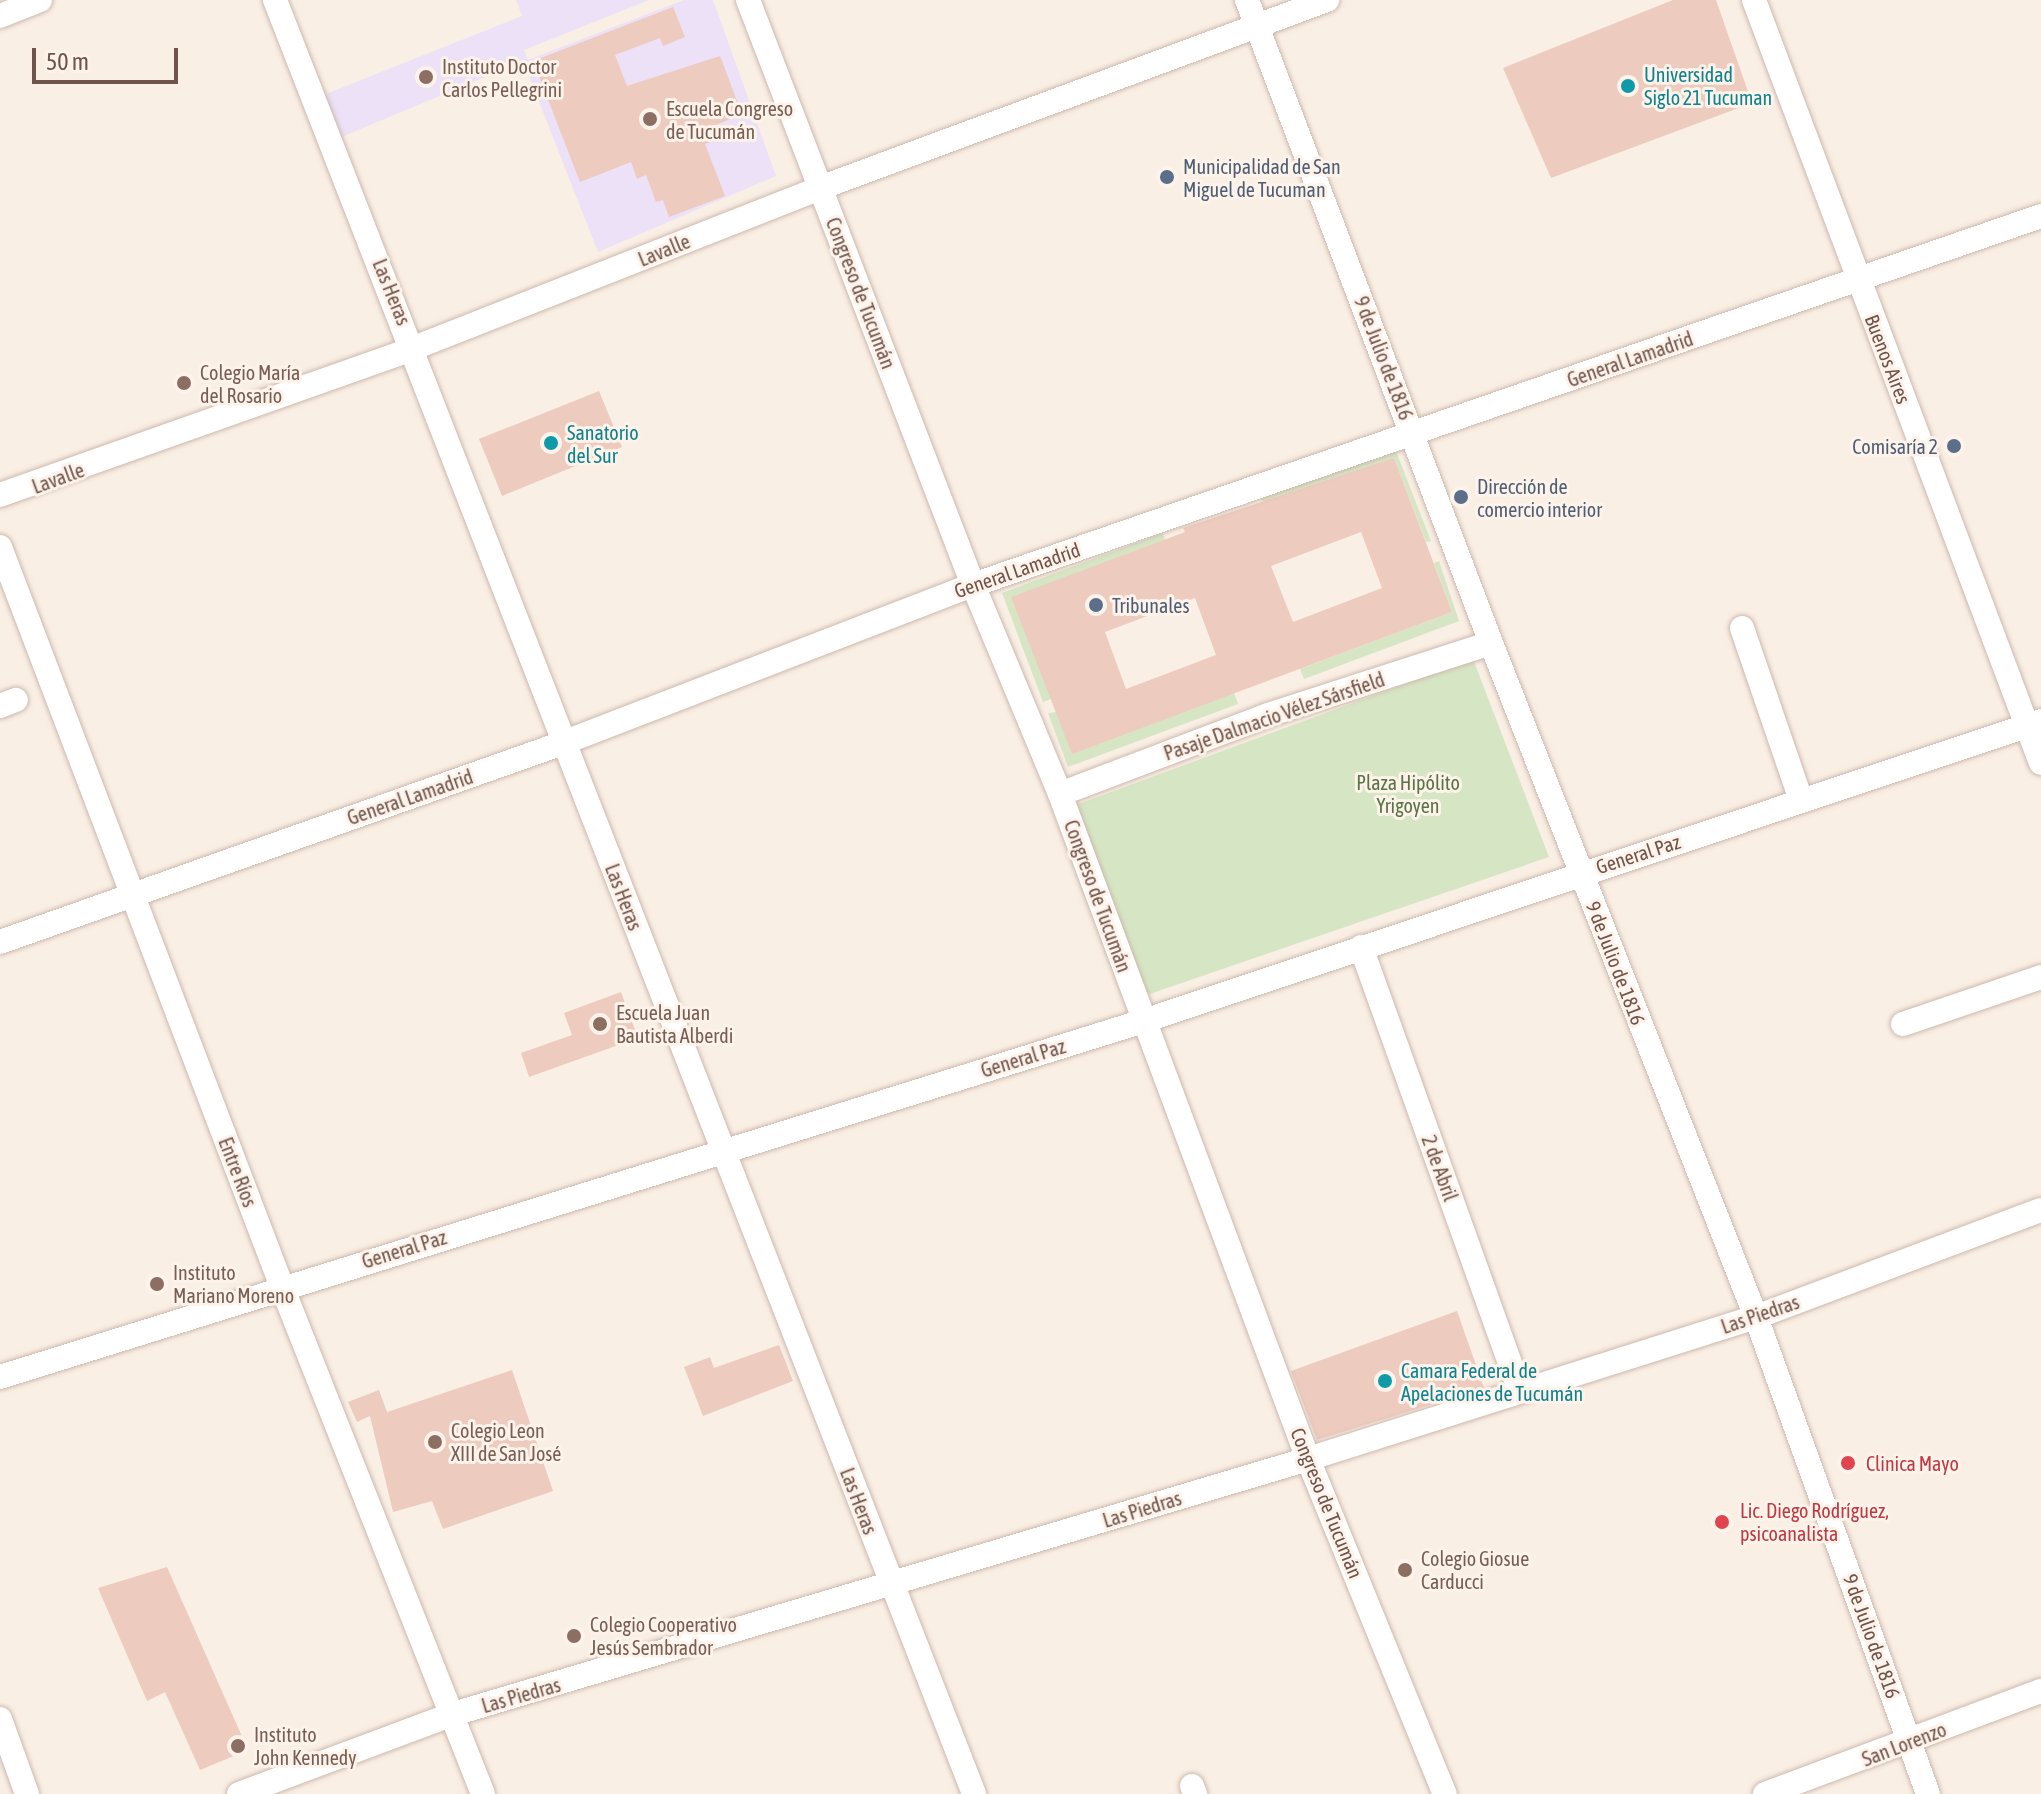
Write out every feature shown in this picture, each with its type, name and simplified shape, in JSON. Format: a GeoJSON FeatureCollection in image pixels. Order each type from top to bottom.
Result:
{"type":"FeatureCollection","features":[{"type":"Feature","properties":{"kind":"street"},"geometry":{"type":"LineString","coordinates":[[0,16],[40,0]]}},
{"type":"Feature","properties":{"kind":"street","name":"Las Heras"},"geometry":{"type":"LineString","coordinates":[[275,0],[414,348],[563,743],[974,1794]]}},
{"type":"Feature","properties":{"kind":"street","name":"Congreso de Tucumán"},"geometry":{"type":"LineString","coordinates":[[748,0],[973,585],[1060,794],[1308,1459],[1445,1794]]}},
{"type":"Feature","properties":{"kind":"street","name":"9 de Julio de 1816"},"geometry":{"type":"LineString","coordinates":[[1247,0],[1491,643],[1756,1317],[1928,1794]]}},
{"type":"Feature","properties":{"kind":"street","name":"Lavalle"},"geometry":{"type":"LineString","coordinates":[[0,495],[414,348],[820,188],[1327,0]]}},
{"type":"Feature","properties":{"kind":"street","name":"Buenos Aires"},"geometry":{"type":"LineString","coordinates":[[1754,0],[1858,280],[2034,724],[2041,763]]}},
{"type":"Feature","properties":{"kind":"street","name":"General Lamadrid"},"geometry":{"type":"LineString","coordinates":[[0,942],[563,743],[973,585],[2041,216]]}},
{"type":"Feature","properties":{"kind":"street","name":"Entre Ríos"},"geometry":{"type":"LineString","coordinates":[[0,547],[282,1287],[483,1794]]}},
{"type":"Feature","properties":{"kind":"street"},"geometry":{"type":"LineString","coordinates":[[1742,628],[1801,800]]}},
{"type":"Feature","properties":{"kind":"street","name":"Pasaje Dalmacio Vélez Sársfield"},"geometry":{"type":"LineString","coordinates":[[1060,794],[1268,715],[1491,643]]}},
{"type":"Feature","properties":{"kind":"street","name":"General Paz"},"geometry":{"type":"LineString","coordinates":[[0,1377],[1144,1021],[1581,872],[2034,724]]}},
{"type":"Feature","properties":{"kind":"street","name":"2 de Abril"},"geometry":{"type":"LineString","coordinates":[[1361,947],[1519,1389]]}},
{"type":"Feature","properties":{"kind":"street"},"geometry":{"type":"LineString","coordinates":[[1903,1024],[2041,977]]}},
{"type":"Feature","properties":{"kind":"street","name":"Las Piedras"},"geometry":{"type":"LineString","coordinates":[[239,1794],[450,1715],[1308,1459],[1519,1389],[1756,1317],[2041,1210]]}},
{"type":"Feature","properties":{"kind":"street","name":"San Lorenzo"},"geometry":{"type":"LineString","coordinates":[[1765,1794],[1911,1743],[2041,1691]]}},
{"type":"Feature","properties":{"kind":"street"},"geometry":{"type":"LineString","coordinates":[[0,1719],[27,1794]]}},
{"type":"Feature","properties":{"kind":"shaded area","name":"Escuela Congreso de Tucumán"},"geometry":{"type":"Polygon","coordinates":[[[516,0],[649,0],[524,50],[528,60],[684,0],[713,0],[776,176],[598,252],[523,61],[339,138],[321,96],[522,16],[516,0]]]}},
{"type":"Feature","properties":{"kind":"green space"},"geometry":{"type":"Polygon","coordinates":[[[1396,451],[1431,541],[1426,542],[1394,458],[1264,504],[1261,497],[1396,451]]]}},
{"type":"Feature","properties":{"kind":"green space"},"geometry":{"type":"Polygon","coordinates":[[[1163,533],[1165,540],[1051,699],[1043,702],[1002,593],[1163,533]]]}},
{"type":"Feature","properties":{"kind":"green space"},"geometry":{"type":"Polygon","coordinates":[[[1439,561],[1459,621],[1304,679],[1300,669],[1452,612],[1434,563],[1439,561]]]}},
{"type":"Feature","properties":{"kind":"green space","name":"Plaza Hipólito Yrigoyen"},"geometry":{"type":"Polygon","coordinates":[[[1473,659],[1549,857],[1138,998],[1073,806],[1473,659]]]}},
{"type":"Feature","properties":{"kind":"green space"},"geometry":{"type":"Polygon","coordinates":[[[1234,693],[1238,704],[1068,767],[1048,713],[1234,693]]]}},
{"type":"Feature","properties":{"kind":"building","name":"Universidad Siglo 21 Tucuman"},"geometry":{"type":"Polygon","coordinates":[[[1673,0],[1716,0],[1752,103],[1551,178],[1503,68],[1673,0]]]}},
{"type":"Feature","properties":{"kind":"building"},"geometry":{"type":"Polygon","coordinates":[[[673,7],[685,37],[663,46],[660,38],[615,55],[627,86],[720,56],[742,114],[711,127],[716,140],[705,144],[725,196],[669,217],[663,200],[656,202],[646,175],[637,179],[631,162],[580,182],[533,61],[673,7]]]}},
{"type":"Feature","properties":{"kind":"building","name":"Sanatorio del Sur"},"geometry":{"type":"Polygon","coordinates":[[[599,391],[622,447],[502,496],[479,439],[599,391]]]}},
{"type":"Feature","properties":{"kind":"building","name":"Tribunales"},"geometry":{"type":"Polygon","coordinates":[[[1394,458],[1452,612],[1072,754],[1011,597],[1185,532],[1183,528],[1394,458]],[[1361,532],[1271,566],[1293,622],[1382,588],[1361,532]],[[1195,598],[1105,632],[1126,689],[1216,655],[1195,598]]]}},
{"type":"Feature","properties":{"kind":"building","name":"Escuela Juan Bautista Alberdi"},"geometry":{"type":"Polygon","coordinates":[[[621,992],[638,1038],[529,1077],[521,1053],[572,1035],[564,1013],[621,992]]]}},
{"type":"Feature","properties":{"kind":"building","name":"Camara Federal de Apelaciones de Tucumán"},"geometry":{"type":"Polygon","coordinates":[[[1457,1311],[1484,1388],[1317,1440],[1291,1371],[1457,1311]]]}},
{"type":"Feature","properties":{"kind":"building"},"geometry":{"type":"Polygon","coordinates":[[[779,1345],[793,1381],[703,1416],[684,1367],[710,1357],[714,1368],[779,1345]]]}},
{"type":"Feature","properties":{"kind":"building"},"geometry":{"type":"Polygon","coordinates":[[[512,1370],[553,1491],[443,1529],[432,1501],[393,1512],[370,1416],[357,1422],[348,1402],[379,1390],[387,1412],[512,1370]]]}},
{"type":"Feature","properties":{"kind":"building"},"geometry":{"type":"Polygon","coordinates":[[[167,1567],[248,1750],[200,1770],[165,1692],[147,1701],[98,1588],[167,1567]]]}},
{"type":"Feature","properties":{"kind":"place","name":"Instituto Doctor Carlos Pellegrini"},"geometry":{"type":"Point","coordinates":[426,77]}},
{"type":"Feature","properties":{"kind":"place","name":"Universidad Siglo 21 Tucuman"},"geometry":{"type":"Point","coordinates":[1628,86]}},
{"type":"Feature","properties":{"kind":"place","name":"Escuela Congreso de Tucumán"},"geometry":{"type":"Point","coordinates":[650,119]}},
{"type":"Feature","properties":{"kind":"place","name":"Municipalidad de San Miguel de Tucuman"},"geometry":{"type":"Point","coordinates":[1167,177]}},
{"type":"Feature","properties":{"kind":"place","name":"Colegio María del Rosario"},"geometry":{"type":"Point","coordinates":[184,383]}},
{"type":"Feature","properties":{"kind":"place","name":"Sanatorio del Sur"},"geometry":{"type":"Point","coordinates":[551,443]}},
{"type":"Feature","properties":{"kind":"place","name":"Comisaría 2"},"geometry":{"type":"Point","coordinates":[1954,446]}},
{"type":"Feature","properties":{"kind":"place","name":"Dirección de comercio interior"},"geometry":{"type":"Point","coordinates":[1461,497]}},
{"type":"Feature","properties":{"kind":"place","name":"Tribunales"},"geometry":{"type":"Point","coordinates":[1096,605]}},
{"type":"Feature","properties":{"kind":"place","name":"Escuela Juan Bautista Alberdi"},"geometry":{"type":"Point","coordinates":[600,1024]}},
{"type":"Feature","properties":{"kind":"place","name":"Instituto Mariano Moreno"},"geometry":{"type":"Point","coordinates":[157,1284]}},
{"type":"Feature","properties":{"kind":"place","name":"Camara Federal de Apelaciones de Tucumán"},"geometry":{"type":"Point","coordinates":[1385,1381]}},
{"type":"Feature","properties":{"kind":"place","name":"Colegio Leon XIII de San José"},"geometry":{"type":"Point","coordinates":[435,1442]}},
{"type":"Feature","properties":{"kind":"place","name":"Clinica Mayo"},"geometry":{"type":"Point","coordinates":[1848,1463]}},
{"type":"Feature","properties":{"kind":"place","name":"Lic. Diego Rodríguez, psicoanalista"},"geometry":{"type":"Point","coordinates":[1722,1522]}},
{"type":"Feature","properties":{"kind":"place","name":"Colegio Giosue Carducci"},"geometry":{"type":"Point","coordinates":[1405,1570]}},
{"type":"Feature","properties":{"kind":"place","name":"Colegio Cooperativo Jesús Sembrador"},"geometry":{"type":"Point","coordinates":[574,1636]}},
{"type":"Feature","properties":{"kind":"place","name":"Instituto John Kennedy"},"geometry":{"type":"Point","coordinates":[238,1746]}}]}
